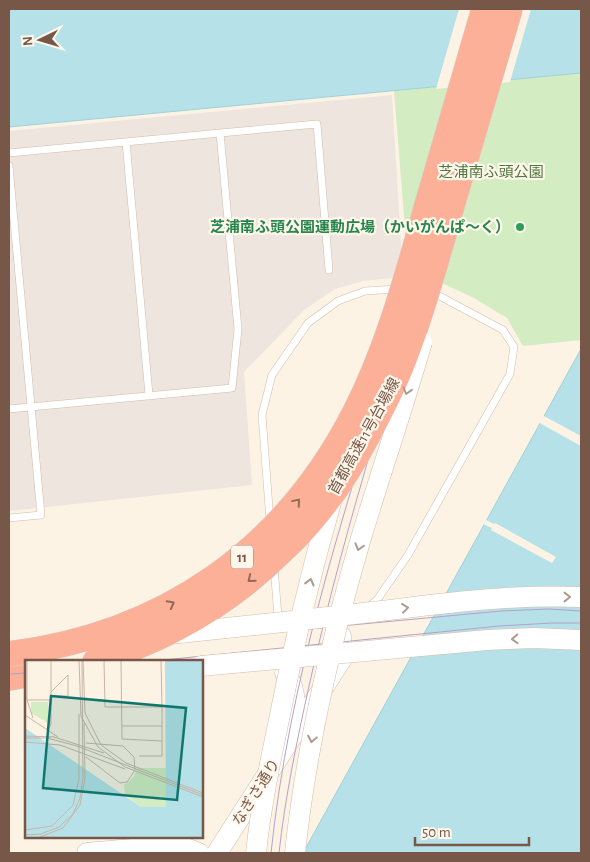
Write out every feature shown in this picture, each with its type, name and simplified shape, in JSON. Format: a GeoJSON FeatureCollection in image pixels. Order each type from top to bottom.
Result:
{"type":"FeatureCollection","features":[{"type":"Feature","properties":{"kind":"highway","name":"11"},"geometry":{"type":"LineString","coordinates":[[395,351],[412,259],[484,9]]}},
{"type":"Feature","properties":{"kind":"highway","name":"11"},"geometry":{"type":"LineString","coordinates":[[395,351],[435,265],[510,9]]}},
{"type":"Feature","properties":{"kind":"highway","name":"首都高速11号台場線"},"geometry":{"type":"LineString","coordinates":[[9,652],[46,648],[74,642],[135,622],[202,586],[242,557],[263,539],[300,499],[337,445],[354,413],[395,351]]}},
{"type":"Feature","properties":{"kind":"highway","name":"首都高速11号台場線"},"geometry":{"type":"LineString","coordinates":[[98,660],[141,644],[198,618],[252,578],[297,537],[335,491],[374,424],[391,391],[395,351]]}},
{"type":"Feature","properties":{"kind":"highway"},"geometry":{"type":"LineString","coordinates":[[9,678],[25,675]]}},
{"type":"Feature","properties":{"kind":"street"},"geometry":{"type":"LineString","coordinates":[[256,853],[269,768],[290,666],[326,518],[474,9]]}},
{"type":"Feature","properties":{"kind":"street"},"geometry":{"type":"LineString","coordinates":[[295,853],[305,774],[342,605],[418,357],[519,9]]}},
{"type":"Feature","properties":{"kind":"street"},"geometry":{"type":"LineString","coordinates":[[9,652],[454,602],[581,597]]}},
{"type":"Feature","properties":{"kind":"street"},"geometry":{"type":"LineString","coordinates":[[9,642],[321,612],[346,627]]}},
{"type":"Feature","properties":{"kind":"street","name":"なぎさ通り"},"geometry":{"type":"LineString","coordinates":[[218,853],[341,660],[346,627]]}},
{"type":"Feature","properties":{"kind":"street"},"geometry":{"type":"LineString","coordinates":[[202,666],[488,640],[534,638],[581,640]]}},
{"type":"Feature","properties":{"kind":"street"},"geometry":{"type":"LineString","coordinates":[[202,666],[262,662],[280,667],[288,676],[294,691],[295,731]]}},
{"type":"Feature","properties":{"kind":"street"},"geometry":{"type":"LineString","coordinates":[[9,684],[25,683]]}},
{"type":"Feature","properties":{"kind":"street"},"geometry":{"type":"LineString","coordinates":[[87,853],[178,845],[198,853]]}},
{"type":"Feature","properties":{"kind":"lane"},"geometry":{"type":"LineString","coordinates":[[9,153],[317,124],[329,270]]}},
{"type":"Feature","properties":{"kind":"lane"},"geometry":{"type":"LineString","coordinates":[[9,409],[232,388],[238,329],[220,133]]}},
{"type":"Feature","properties":{"kind":"lane"},"geometry":{"type":"LineString","coordinates":[[126,142],[149,395]]}},
{"type":"Feature","properties":{"kind":"lane"},"geometry":{"type":"LineString","coordinates":[[9,166],[41,515],[9,518]]}},
{"type":"Feature","properties":{"kind":"lane"},"geometry":{"type":"LineString","coordinates":[[272,543],[262,415],[272,374],[308,323],[338,301],[365,291],[414,288]]}},
{"type":"Feature","properties":{"kind":"lane"},"geometry":{"type":"LineString","coordinates":[[346,627],[377,600],[408,555],[510,374],[514,347],[503,330],[424,288]]}},
{"type":"Feature","properties":{"kind":"lane"},"geometry":{"type":"LineString","coordinates":[[273,553],[278,616]]}},
{"type":"Feature","properties":{"kind":"shaded area"},"geometry":{"type":"Polygon","coordinates":[[[392,95],[403,277],[363,281],[335,289],[304,310],[244,372],[252,485],[9,511],[9,131],[392,95]]]}},
{"type":"Feature","properties":{"kind":"green space","name":"芝浦南ふ頭公園"},"geometry":{"type":"Polygon","coordinates":[[[581,73],[581,340],[523,346],[507,318],[474,298],[427,276],[409,278],[394,91],[581,73]]]}},
{"type":"Feature","properties":{"kind":"water"},"geometry":{"type":"Polygon","coordinates":[[[9,9],[581,9],[581,73],[9,127],[9,9]]]}},
{"type":"Feature","properties":{"kind":"water"},"geometry":{"type":"Polygon","coordinates":[[[581,349],[581,853],[303,853],[581,349]]]}},
{"type":"Feature","properties":{"kind":"pier"},"geometry":{"type":"Polygon","coordinates":[[[459,9],[531,9],[510,82],[436,89],[459,9]]]}},
{"type":"Feature","properties":{"kind":"pier"},"geometry":{"type":"Polygon","coordinates":[[[542,415],[581,436],[581,446],[538,422],[542,415]]]}},
{"type":"Feature","properties":{"kind":"pier"},"geometry":{"type":"Polygon","coordinates":[[[486,520],[495,523],[556,557],[552,563],[491,530],[492,528],[483,524],[486,520]]]}},
{"type":"Feature","properties":{"kind":"tram line"},"geometry":{"type":"LineString","coordinates":[[271,853],[279,789],[291,725],[320,599],[337,537],[420,266],[493,9]]}},
{"type":"Feature","properties":{"kind":"tram line"},"geometry":{"type":"LineString","coordinates":[[279,853],[292,769],[316,654],[340,559],[376,433]]}},
{"type":"Feature","properties":{"kind":"tram line"},"geometry":{"type":"LineString","coordinates":[[9,658],[501,611],[549,609],[581,611]]}},
{"type":"Feature","properties":{"kind":"tram line"},"geometry":{"type":"LineString","coordinates":[[164,660],[499,626],[581,623]]}},
{"type":"Feature","properties":{"kind":"tram line"},"geometry":{"type":"LineString","coordinates":[[9,674],[25,673]]}},
{"type":"Feature","properties":{"kind":"place","name":"芝浦南ふ頭公園運動広場（かいがんぱ～く）"},"geometry":{"type":"Point","coordinates":[520,227]}}]}
